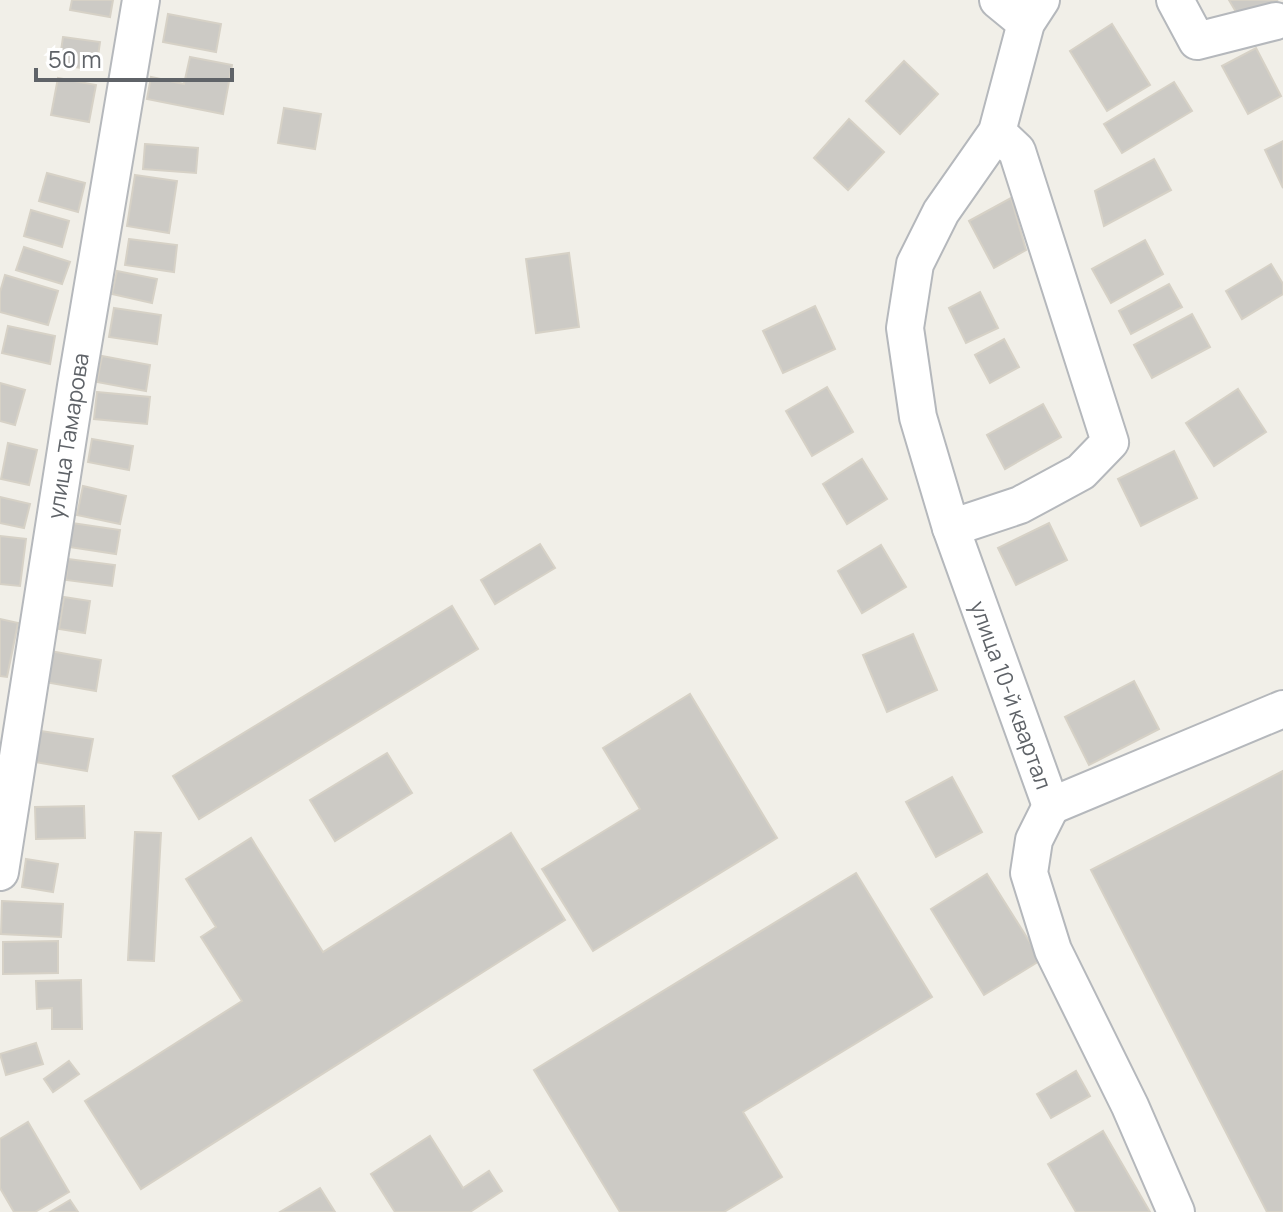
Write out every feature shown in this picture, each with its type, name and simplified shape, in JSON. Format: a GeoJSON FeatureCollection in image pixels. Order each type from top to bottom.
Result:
{"type":"FeatureCollection","features":[{"type":"Feature","properties":{"kind":"street","name":"улица Тамарова"},"geometry":{"type":"LineString","coordinates":[[0,872],[76,386],[141,0]]}},
{"type":"Feature","properties":{"kind":"street"},"geometry":{"type":"LineString","coordinates":[[998,0],[1034,12]]}},
{"type":"Feature","properties":{"kind":"street"},"geometry":{"type":"LineString","coordinates":[[1175,0],[1197,41],[1276,21]]}},
{"type":"Feature","properties":{"kind":"street","name":"улица 10-й квартал"},"geometry":{"type":"LineString","coordinates":[[1034,12],[997,132],[941,212],[915,264],[905,328],[918,417],[951,528],[1051,806],[1283,709]]}},
{"type":"Feature","properties":{"kind":"street"},"geometry":{"type":"LineString","coordinates":[[951,528],[1020,505],[1081,472],[1110,442],[1017,151],[997,132]]}},
{"type":"Feature","properties":{"kind":"street"},"geometry":{"type":"LineString","coordinates":[[1051,806],[1034,840],[1029,873],[1053,950],[1130,1106],[1176,1212]]}},
{"type":"Feature","properties":{"kind":"building"},"geometry":{"type":"Polygon","coordinates":[[[72,0],[113,0],[110,17],[70,10],[72,0]]]}},
{"type":"Feature","properties":{"kind":"building"},"geometry":{"type":"Polygon","coordinates":[[[1229,0],[1278,0],[1239,17],[1229,0]]]}},
{"type":"Feature","properties":{"kind":"building"},"geometry":{"type":"Polygon","coordinates":[[[168,14],[221,24],[216,52],[163,42],[168,14]]]}},
{"type":"Feature","properties":{"kind":"building"},"geometry":{"type":"Polygon","coordinates":[[[1112,24],[1150,85],[1107,111],[1070,51],[1112,24]]]}},
{"type":"Feature","properties":{"kind":"building"},"geometry":{"type":"Polygon","coordinates":[[[63,37],[100,42],[96,70],[59,65],[63,37]]]}},
{"type":"Feature","properties":{"kind":"building"},"geometry":{"type":"Polygon","coordinates":[[[1256,48],[1281,96],[1248,114],[1222,66],[1256,48]]]}},
{"type":"Feature","properties":{"kind":"building"},"geometry":{"type":"Polygon","coordinates":[[[190,57],[232,65],[223,114],[147,99],[151,77],[184,84],[190,57]]]}},
{"type":"Feature","properties":{"kind":"building"},"geometry":{"type":"Polygon","coordinates":[[[904,61],[938,94],[900,134],[866,101],[904,61]]]}},
{"type":"Feature","properties":{"kind":"building"},"geometry":{"type":"Polygon","coordinates":[[[58,78],[96,85],[89,122],[51,115],[58,78]]]}},
{"type":"Feature","properties":{"kind":"building"},"geometry":{"type":"Polygon","coordinates":[[[1174,82],[1192,111],[1122,153],[1104,124],[1174,82]]]}},
{"type":"Feature","properties":{"kind":"building"},"geometry":{"type":"Polygon","coordinates":[[[284,108],[321,114],[315,149],[278,143],[284,108]]]}},
{"type":"Feature","properties":{"kind":"building"},"geometry":{"type":"Polygon","coordinates":[[[849,119],[884,152],[848,190],[814,158],[849,119]]]}},
{"type":"Feature","properties":{"kind":"building"},"geometry":{"type":"Polygon","coordinates":[[[1283,141],[1283,188],[1265,150],[1283,141]]]}},
{"type":"Feature","properties":{"kind":"building"},"geometry":{"type":"Polygon","coordinates":[[[145,144],[198,148],[196,173],[143,169],[145,144]]]}},
{"type":"Feature","properties":{"kind":"building"},"geometry":{"type":"Polygon","coordinates":[[[1154,159],[1171,190],[1104,226],[1095,191],[1154,159]]]}},
{"type":"Feature","properties":{"kind":"building"},"geometry":{"type":"Polygon","coordinates":[[[47,173],[85,183],[78,212],[39,201],[47,173]]]}},
{"type":"Feature","properties":{"kind":"building"},"geometry":{"type":"Polygon","coordinates":[[[135,175],[177,181],[169,233],[127,226],[135,175]]]}},
{"type":"Feature","properties":{"kind":"building"},"geometry":{"type":"Polygon","coordinates":[[[1011,198],[1026,250],[994,268],[969,221],[1011,198]]]}},
{"type":"Feature","properties":{"kind":"building"},"geometry":{"type":"Polygon","coordinates":[[[31,210],[69,221],[62,247],[24,236],[31,210]]]}},
{"type":"Feature","properties":{"kind":"building"},"geometry":{"type":"Polygon","coordinates":[[[129,239],[177,245],[174,272],[125,265],[129,239]]]}},
{"type":"Feature","properties":{"kind":"building"},"geometry":{"type":"Polygon","coordinates":[[[1145,240],[1163,274],[1111,303],[1092,269],[1145,240]]]}},
{"type":"Feature","properties":{"kind":"building"},"geometry":{"type":"Polygon","coordinates":[[[24,247],[70,262],[62,284],[16,270],[24,247]]]}},
{"type":"Feature","properties":{"kind":"building"},"geometry":{"type":"Polygon","coordinates":[[[569,253],[579,327],[536,333],[526,259],[569,253]]]}},
{"type":"Feature","properties":{"kind":"building"},"geometry":{"type":"Polygon","coordinates":[[[1271,264],[1283,284],[1283,294],[1242,319],[1226,291],[1271,264]]]}},
{"type":"Feature","properties":{"kind":"building"},"geometry":{"type":"Polygon","coordinates":[[[117,271],[157,279],[152,303],[112,294],[117,271]]]}},
{"type":"Feature","properties":{"kind":"building"},"geometry":{"type":"Polygon","coordinates":[[[5,275],[58,291],[48,325],[0,312],[0,292],[5,275]]]}},
{"type":"Feature","properties":{"kind":"building"},"geometry":{"type":"Polygon","coordinates":[[[1169,284],[1182,307],[1131,334],[1119,311],[1169,284]]]}},
{"type":"Feature","properties":{"kind":"building"},"geometry":{"type":"Polygon","coordinates":[[[980,292],[998,328],[966,343],[949,308],[980,292]]]}},
{"type":"Feature","properties":{"kind":"building"},"geometry":{"type":"Polygon","coordinates":[[[815,306],[835,349],[783,373],[763,331],[815,306]]]}},
{"type":"Feature","properties":{"kind":"building"},"geometry":{"type":"Polygon","coordinates":[[[114,308],[161,315],[157,344],[109,337],[114,308]]]}},
{"type":"Feature","properties":{"kind":"building"},"geometry":{"type":"Polygon","coordinates":[[[1192,314],[1210,347],[1152,378],[1134,345],[1192,314]]]}},
{"type":"Feature","properties":{"kind":"building"},"geometry":{"type":"Polygon","coordinates":[[[8,326],[55,336],[50,364],[2,353],[8,326]]]}},
{"type":"Feature","properties":{"kind":"building"},"geometry":{"type":"Polygon","coordinates":[[[1004,339],[1019,367],[990,383],[975,355],[1004,339]]]}},
{"type":"Feature","properties":{"kind":"building"},"geometry":{"type":"Polygon","coordinates":[[[102,356],[150,365],[146,391],[97,382],[102,356]]]}},
{"type":"Feature","properties":{"kind":"building"},"geometry":{"type":"Polygon","coordinates":[[[0,383],[25,390],[15,425],[0,421],[0,383]]]}},
{"type":"Feature","properties":{"kind":"building"},"geometry":{"type":"Polygon","coordinates":[[[827,387],[853,432],[812,456],[786,411],[827,387]]]}},
{"type":"Feature","properties":{"kind":"building"},"geometry":{"type":"Polygon","coordinates":[[[1238,389],[1266,432],[1214,466],[1186,423],[1238,389]]]}},
{"type":"Feature","properties":{"kind":"building"},"geometry":{"type":"Polygon","coordinates":[[[97,392],[150,397],[147,424],[94,419],[97,392]]]}},
{"type":"Feature","properties":{"kind":"building"},"geometry":{"type":"Polygon","coordinates":[[[1043,404],[1061,437],[1005,469],[987,435],[1043,404]]]}},
{"type":"Feature","properties":{"kind":"building"},"geometry":{"type":"Polygon","coordinates":[[[92,439],[133,446],[129,470],[88,462],[92,439]]]}},
{"type":"Feature","properties":{"kind":"building"},"geometry":{"type":"Polygon","coordinates":[[[8,443],[37,450],[29,485],[1,479],[8,443]]]}},
{"type":"Feature","properties":{"kind":"building"},"geometry":{"type":"Polygon","coordinates":[[[1174,451],[1197,498],[1141,526],[1118,479],[1174,451]]]}},
{"type":"Feature","properties":{"kind":"building"},"geometry":{"type":"Polygon","coordinates":[[[862,459],[887,499],[847,524],[823,484],[862,459]]]}},
{"type":"Feature","properties":{"kind":"building"},"geometry":{"type":"Polygon","coordinates":[[[83,486],[126,496],[120,524],[77,515],[83,486]]]}},
{"type":"Feature","properties":{"kind":"building"},"geometry":{"type":"Polygon","coordinates":[[[0,497],[30,504],[24,528],[0,523],[0,497]]]}},
{"type":"Feature","properties":{"kind":"building"},"geometry":{"type":"Polygon","coordinates":[[[72,523],[120,530],[116,554],[69,547],[72,523]]]}},
{"type":"Feature","properties":{"kind":"building"},"geometry":{"type":"Polygon","coordinates":[[[1049,523],[1067,560],[1016,585],[998,548],[1049,523]]]}},
{"type":"Feature","properties":{"kind":"building"},"geometry":{"type":"Polygon","coordinates":[[[0,536],[26,539],[20,586],[0,584],[0,536]]]}},
{"type":"Feature","properties":{"kind":"building"},"geometry":{"type":"Polygon","coordinates":[[[540,544],[555,568],[495,604],[481,580],[540,544]]]}},
{"type":"Feature","properties":{"kind":"building"},"geometry":{"type":"Polygon","coordinates":[[[881,545],[906,587],[862,613],[838,571],[881,545]]]}},
{"type":"Feature","properties":{"kind":"building"},"geometry":{"type":"Polygon","coordinates":[[[68,559],[115,565],[112,586],[66,580],[68,559]]]}},
{"type":"Feature","properties":{"kind":"building"},"geometry":{"type":"Polygon","coordinates":[[[64,597],[90,601],[85,633],[59,629],[64,597]]]}},
{"type":"Feature","properties":{"kind":"building"},"geometry":{"type":"Polygon","coordinates":[[[452,606],[478,649],[199,819],[173,776],[452,606]]]}},
{"type":"Feature","properties":{"kind":"building"},"geometry":{"type":"Polygon","coordinates":[[[0,619],[18,623],[7,677],[0,676],[0,619]]]}},
{"type":"Feature","properties":{"kind":"building"},"geometry":{"type":"Polygon","coordinates":[[[913,634],[937,690],[887,712],[863,655],[913,634]]]}},
{"type":"Feature","properties":{"kind":"building"},"geometry":{"type":"Polygon","coordinates":[[[50,651],[101,660],[96,691],[45,682],[50,651]]]}},
{"type":"Feature","properties":{"kind":"building"},"geometry":{"type":"Polygon","coordinates":[[[1134,681],[1159,729],[1089,765],[1065,717],[1134,681]]]}},
{"type":"Feature","properties":{"kind":"building"},"geometry":{"type":"Polygon","coordinates":[[[690,694],[777,838],[593,951],[542,869],[640,809],[603,748],[690,694]]]}},
{"type":"Feature","properties":{"kind":"building"},"geometry":{"type":"Polygon","coordinates":[[[41,731],[93,739],[87,771],[35,762],[41,731]]]}},
{"type":"Feature","properties":{"kind":"building"},"geometry":{"type":"Polygon","coordinates":[[[387,753],[412,793],[335,841],[310,800],[387,753]]]}},
{"type":"Feature","properties":{"kind":"building"},"geometry":{"type":"Polygon","coordinates":[[[1283,771],[1283,1212],[1267,1212],[1091,870],[1283,771]]]}},
{"type":"Feature","properties":{"kind":"building"},"geometry":{"type":"Polygon","coordinates":[[[952,777],[982,832],[936,857],[906,802],[952,777]]]}},
{"type":"Feature","properties":{"kind":"building"},"geometry":{"type":"Polygon","coordinates":[[[84,806],[85,838],[36,839],[35,807],[84,806]]]}},
{"type":"Feature","properties":{"kind":"building"},"geometry":{"type":"Polygon","coordinates":[[[135,832],[161,833],[154,961],[128,960],[135,832]]]}},
{"type":"Feature","properties":{"kind":"building"},"geometry":{"type":"Polygon","coordinates":[[[511,833],[565,920],[141,1189],[85,1101],[242,1001],[201,937],[216,927],[186,879],[251,838],[323,952],[511,833]]]}},
{"type":"Feature","properties":{"kind":"building"},"geometry":{"type":"Polygon","coordinates":[[[26,859],[58,864],[53,892],[22,887],[26,859]]]}},
{"type":"Feature","properties":{"kind":"building"},"geometry":{"type":"Polygon","coordinates":[[[856,873],[932,997],[743,1112],[782,1177],[724,1212],[620,1212],[534,1070],[856,873]]]}},
{"type":"Feature","properties":{"kind":"building"},"geometry":{"type":"Polygon","coordinates":[[[987,874],[1041,960],[984,995],[931,909],[987,874]]]}},
{"type":"Feature","properties":{"kind":"building"},"geometry":{"type":"Polygon","coordinates":[[[2,901],[63,904],[61,937],[1,934],[2,901]]]}},
{"type":"Feature","properties":{"kind":"building"},"geometry":{"type":"Polygon","coordinates":[[[58,941],[58,973],[3,974],[3,942],[58,941]]]}},
{"type":"Feature","properties":{"kind":"building"},"geometry":{"type":"Polygon","coordinates":[[[81,980],[82,1029],[52,1029],[52,1008],[37,1009],[36,981],[81,980]]]}},
{"type":"Feature","properties":{"kind":"building"},"geometry":{"type":"Polygon","coordinates":[[[36,1043],[43,1064],[6,1075],[0,1054],[36,1043]]]}},
{"type":"Feature","properties":{"kind":"building"},"geometry":{"type":"Polygon","coordinates":[[[69,1061],[79,1074],[53,1092],[44,1079],[69,1061]]]}},
{"type":"Feature","properties":{"kind":"building"},"geometry":{"type":"Polygon","coordinates":[[[1076,1071],[1090,1096],[1051,1118],[1037,1094],[1076,1071]]]}},
{"type":"Feature","properties":{"kind":"building"},"geometry":{"type":"Polygon","coordinates":[[[28,1122],[69,1192],[35,1212],[14,1212],[0,1188],[0,1139],[28,1122]]]}},
{"type":"Feature","properties":{"kind":"building"},"geometry":{"type":"Polygon","coordinates":[[[1103,1131],[1150,1212],[1076,1212],[1048,1164],[1103,1131]]]}},
{"type":"Feature","properties":{"kind":"building"},"geometry":{"type":"Polygon","coordinates":[[[430,1136],[463,1188],[489,1171],[502,1191],[470,1212],[395,1212],[371,1174],[430,1136]]]}},
{"type":"Feature","properties":{"kind":"building"},"geometry":{"type":"Polygon","coordinates":[[[320,1188],[335,1212],[280,1212],[320,1188]]]}},
{"type":"Feature","properties":{"kind":"building"},"geometry":{"type":"Polygon","coordinates":[[[70,1200],[78,1212],[50,1212],[70,1200]]]}}]}
